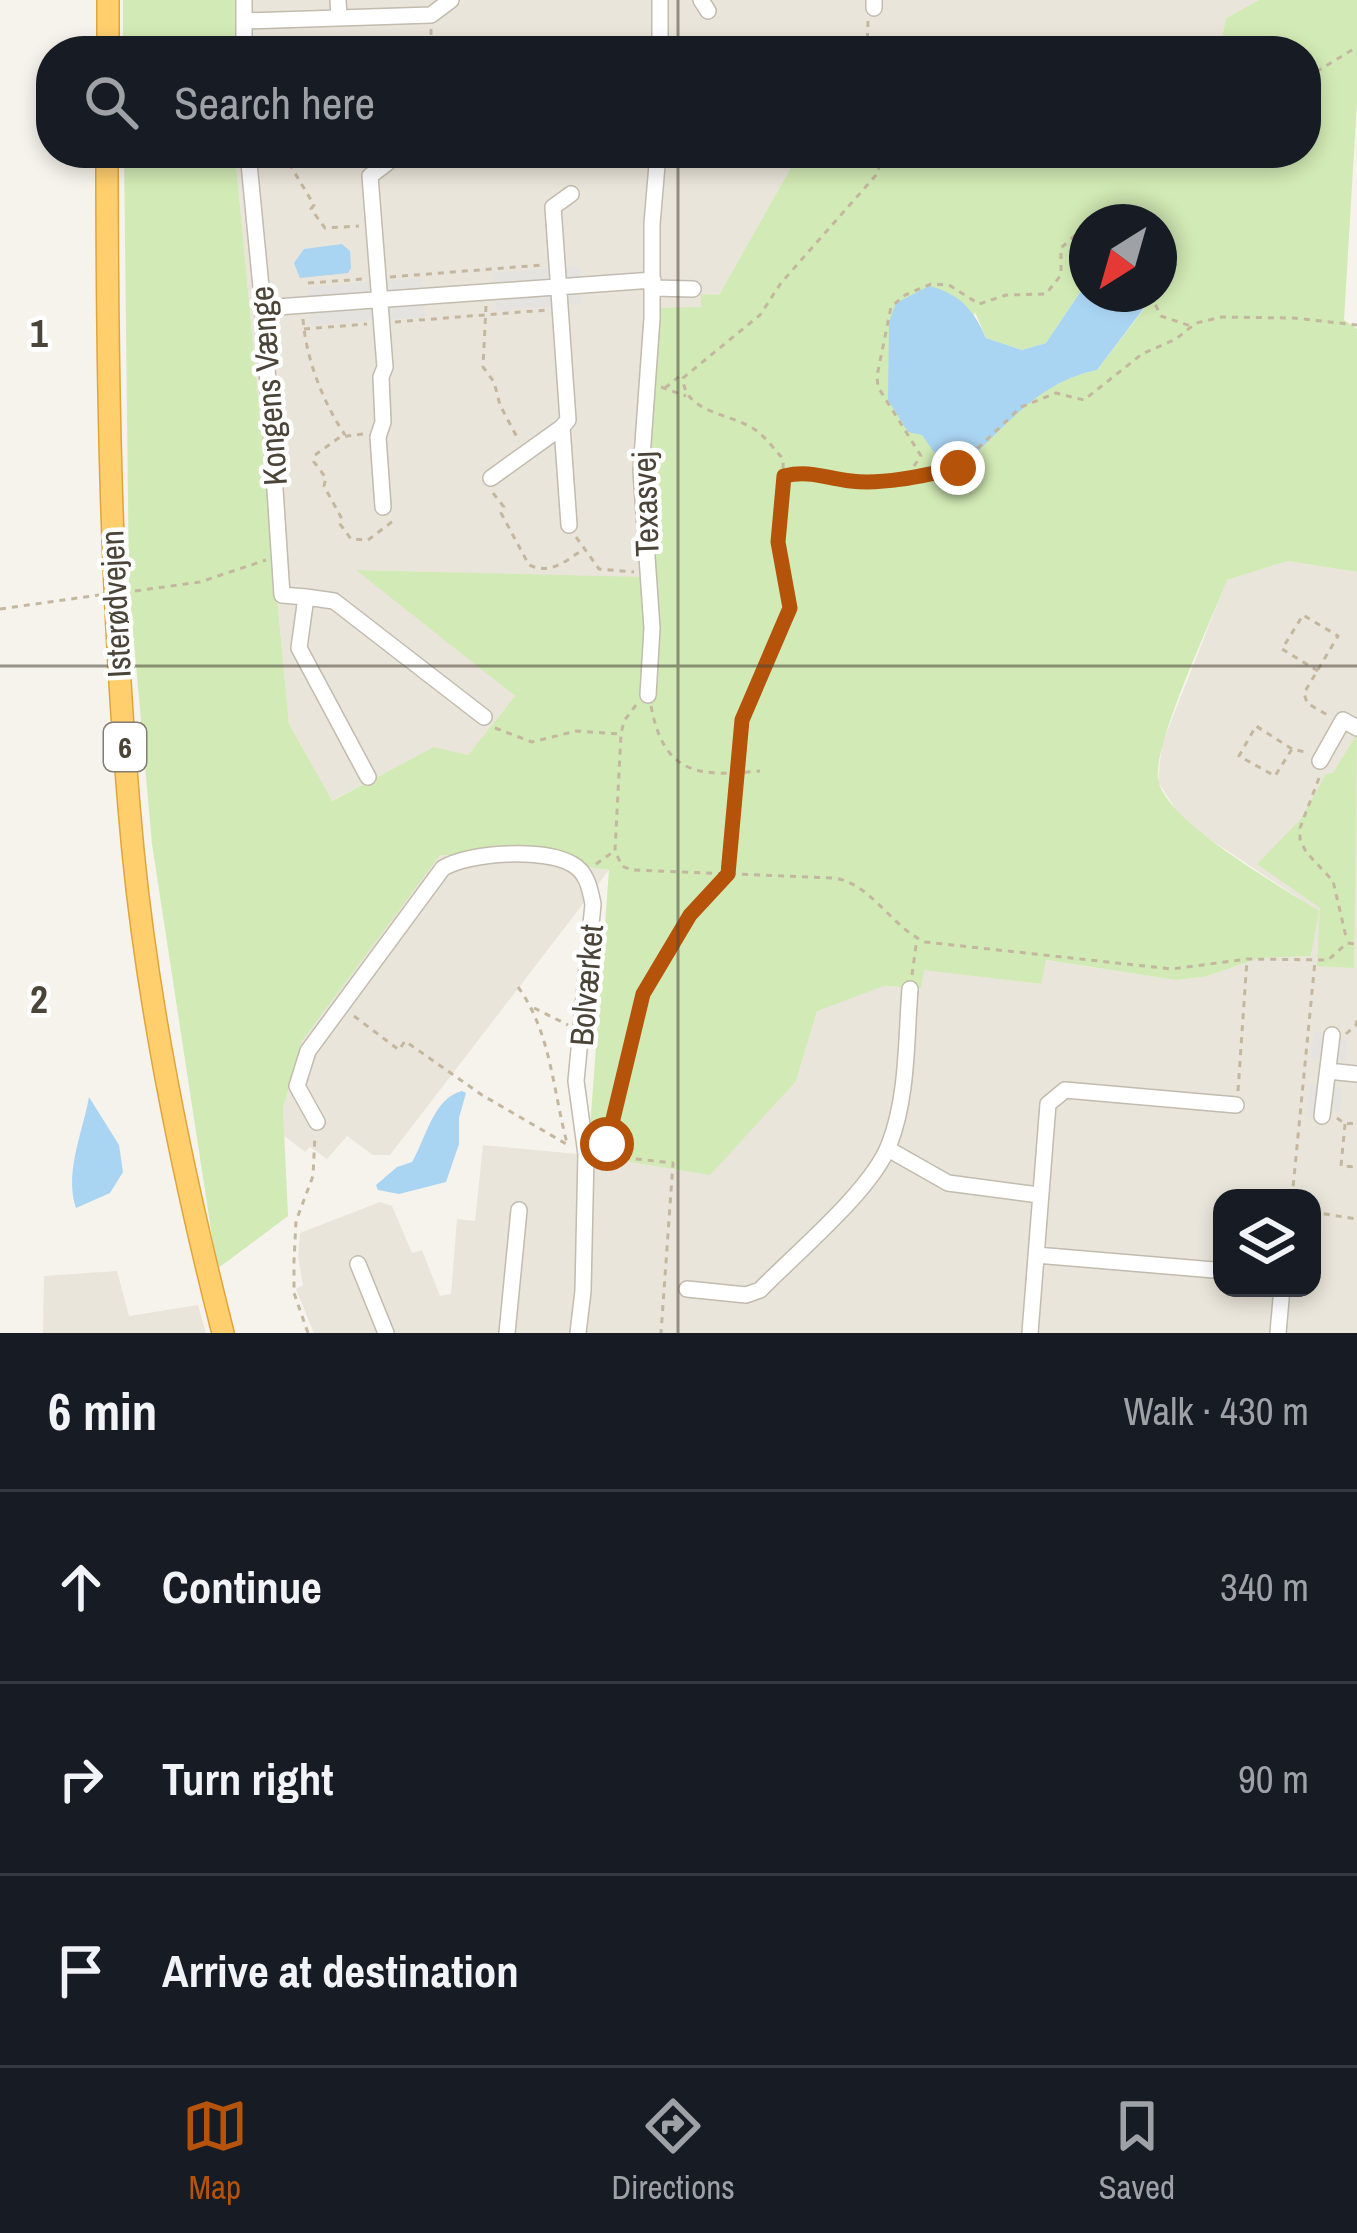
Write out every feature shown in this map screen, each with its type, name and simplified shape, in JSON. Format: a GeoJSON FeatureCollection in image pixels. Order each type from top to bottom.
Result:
{"type":"FeatureCollection","features":[{"type":"Feature","properties":{"kind":"highway"},"geometry":{"type":"LineString","coordinates":[[108,0],[108,36]]}},
{"type":"Feature","properties":{"kind":"highway","name":"Isterødvejen"},"geometry":{"type":"LineString","coordinates":[[107,168],[112,568],[134,856],[169,1084],[223,1333]]}},
{"type":"Feature","properties":{"kind":"street"},"geometry":{"type":"LineString","coordinates":[[244,0],[244,36]]}},
{"type":"Feature","properties":{"kind":"street"},"geometry":{"type":"LineString","coordinates":[[338,0],[339,18]]}},
{"type":"Feature","properties":{"kind":"street"},"geometry":{"type":"LineString","coordinates":[[244,21],[430,15],[452,0]]}},
{"type":"Feature","properties":{"kind":"street"},"geometry":{"type":"LineString","coordinates":[[660,36],[661,0]]}},
{"type":"Feature","properties":{"kind":"street","name":"Kongens Vænge"},"geometry":{"type":"LineString","coordinates":[[249,168],[282,595],[334,601],[484,717]]}},
{"type":"Feature","properties":{"kind":"street"},"geometry":{"type":"LineString","coordinates":[[380,168],[370,176],[381,323],[383,422],[378,437],[388,514]]}},
{"type":"Feature","properties":{"kind":"street","name":"Texasvej"},"geometry":{"type":"LineString","coordinates":[[648,695],[652,628],[641,489],[657,168]]}},
{"type":"Feature","properties":{"kind":"street"},"geometry":{"type":"LineString","coordinates":[[491,478],[568,420],[554,207],[571,194]]}},
{"type":"Feature","properties":{"kind":"street"},"geometry":{"type":"LineString","coordinates":[[263,308],[559,287],[653,284],[693,289]]}},
{"type":"Feature","properties":{"kind":"street"},"geometry":{"type":"LineString","coordinates":[[562,427],[568,525]]}},
{"type":"Feature","properties":{"kind":"street"},"geometry":{"type":"LineString","coordinates":[[306,598],[299,648],[368,777]]}},
{"type":"Feature","properties":{"kind":"street"},"geometry":{"type":"LineString","coordinates":[[1320,761],[1349,725]]}},
{"type":"Feature","properties":{"kind":"street"},"geometry":{"type":"LineString","coordinates":[[317,1122],[297,1087],[308,1051],[443,868],[461,858],[547,857],[572,864],[583,873]]}},
{"type":"Feature","properties":{"kind":"street","name":"Bolværket"},"geometry":{"type":"LineString","coordinates":[[578,1333],[586,1154],[576,1081],[593,904],[583,873]]}},
{"type":"Feature","properties":{"kind":"street"},"geometry":{"type":"LineString","coordinates":[[687,1289],[746,1295],[760,1290],[864,1184],[888,1149],[899,1113],[910,988]]}},
{"type":"Feature","properties":{"kind":"street"},"geometry":{"type":"LineString","coordinates":[[1322,1116],[1332,1035]]}},
{"type":"Feature","properties":{"kind":"street"},"geometry":{"type":"LineString","coordinates":[[1328,1070],[1357,1074]]}},
{"type":"Feature","properties":{"kind":"street"},"geometry":{"type":"LineString","coordinates":[[1030,1333],[1048,1104],[1058,1092],[1237,1105]]}},
{"type":"Feature","properties":{"kind":"street"},"geometry":{"type":"LineString","coordinates":[[888,1149],[948,1184],[1039,1195]]}},
{"type":"Feature","properties":{"kind":"street"},"geometry":{"type":"LineString","coordinates":[[507,1333],[519,1210]]}},
{"type":"Feature","properties":{"kind":"street"},"geometry":{"type":"LineString","coordinates":[[1036,1255],[1213,1270]]}},
{"type":"Feature","properties":{"kind":"street"},"geometry":{"type":"LineString","coordinates":[[358,1264],[386,1333]]}},
{"type":"Feature","properties":{"kind":"street"},"geometry":{"type":"LineString","coordinates":[[1278,1333],[1281,1297]]}},
{"type":"Feature","properties":{"kind":"path"},"geometry":{"type":"LineString","coordinates":[[868,36],[868,15],[874,4]]}},
{"type":"Feature","properties":{"kind":"path"},"geometry":{"type":"LineString","coordinates":[[430,15],[431,36]]}},
{"type":"Feature","properties":{"kind":"path"},"geometry":{"type":"LineString","coordinates":[[1321,69],[1357,46]]}},
{"type":"Feature","properties":{"kind":"path"},"geometry":{"type":"LineString","coordinates":[[294,168],[314,205],[311,209],[326,228],[374,225]]}},
{"type":"Feature","properties":{"kind":"path"},"geometry":{"type":"LineString","coordinates":[[665,388],[760,315],[794,266],[878,168]]}},
{"type":"Feature","properties":{"kind":"path"},"geometry":{"type":"LineString","coordinates":[[907,476],[921,456],[884,399],[877,376],[893,304],[931,284],[949,285],[979,304],[1006,295],[1046,294],[1061,275],[1061,248],[1069,241]]}},
{"type":"Feature","properties":{"kind":"path"},"geometry":{"type":"LineString","coordinates":[[308,284],[557,264]]}},
{"type":"Feature","properties":{"kind":"path"},"geometry":{"type":"LineString","coordinates":[[487,292],[483,367],[494,382],[511,430],[528,452]]}},
{"type":"Feature","properties":{"kind":"path"},"geometry":{"type":"LineString","coordinates":[[302,305],[306,356],[317,369],[322,393],[346,436]]}},
{"type":"Feature","properties":{"kind":"path"},"geometry":{"type":"LineString","coordinates":[[304,329],[560,309]]}},
{"type":"Feature","properties":{"kind":"path"},"geometry":{"type":"LineString","coordinates":[[1159,312],[1193,326]]}},
{"type":"Feature","properties":{"kind":"path"},"geometry":{"type":"LineString","coordinates":[[784,476],[812,471],[852,481],[962,466],[1013,411],[1056,393],[1084,400],[1142,354],[1193,326],[1222,317],[1357,325]]}},
{"type":"Feature","properties":{"kind":"path"},"geometry":{"type":"LineString","coordinates":[[687,396],[682,378],[688,370]]}},
{"type":"Feature","properties":{"kind":"path"},"geometry":{"type":"LineString","coordinates":[[647,387],[665,388],[737,419],[758,432],[783,459],[778,542],[790,608],[742,720],[728,874],[690,915],[643,994],[608,1136],[607,1156],[673,1162],[661,1333]]}},
{"type":"Feature","properties":{"kind":"path"},"geometry":{"type":"LineString","coordinates":[[378,437],[346,436],[315,455],[314,462],[326,478],[324,486],[351,539],[361,542],[388,514]]}},
{"type":"Feature","properties":{"kind":"path"},"geometry":{"type":"LineString","coordinates":[[491,478],[492,491],[504,507],[501,513],[529,566],[550,569],[585,548]]}},
{"type":"Feature","properties":{"kind":"path"},"geometry":{"type":"LineString","coordinates":[[568,525],[599,569],[647,574]]}},
{"type":"Feature","properties":{"kind":"path"},"geometry":{"type":"LineString","coordinates":[[135,591],[200,582],[280,556]]}},
{"type":"Feature","properties":{"kind":"path"},"geometry":{"type":"LineString","coordinates":[[0,609],[100,595]]}},
{"type":"Feature","properties":{"kind":"path"},"geometry":{"type":"LineString","coordinates":[[1318,671],[1282,649],[1303,615],[1338,636],[1318,671],[1304,694],[1307,704],[1349,725]]}},
{"type":"Feature","properties":{"kind":"path"},"geometry":{"type":"LineString","coordinates":[[760,771],[698,772],[676,761],[656,732],[648,695],[629,712],[621,734],[615,851],[622,866],[853,882],[917,938],[1172,969],[1247,959],[1328,960],[1347,944],[1357,944]]}},
{"type":"Feature","properties":{"kind":"path"},"geometry":{"type":"LineString","coordinates":[[484,717],[499,732],[532,742],[576,731],[621,734]]}},
{"type":"Feature","properties":{"kind":"path"},"geometry":{"type":"LineString","coordinates":[[1292,749],[1275,776],[1239,756],[1256,726],[1320,761],[1317,790],[1299,834],[1303,848],[1335,885],[1347,944]]}},
{"type":"Feature","properties":{"kind":"path"},"geometry":{"type":"LineString","coordinates":[[583,873],[615,851]]}},
{"type":"Feature","properties":{"kind":"path"},"geometry":{"type":"LineString","coordinates":[[910,988],[917,938]]}},
{"type":"Feature","properties":{"kind":"path"},"geometry":{"type":"LineString","coordinates":[[1237,1105],[1247,959]]}},
{"type":"Feature","properties":{"kind":"path"},"geometry":{"type":"LineString","coordinates":[[1293,1189],[1316,959]]}},
{"type":"Feature","properties":{"kind":"path"},"geometry":{"type":"LineString","coordinates":[[341,1006],[399,1050],[406,1041],[482,1095],[568,1145],[544,1039],[532,1006],[518,987]]}},
{"type":"Feature","properties":{"kind":"path"},"geometry":{"type":"LineString","coordinates":[[532,1006],[557,1022],[582,1025]]}},
{"type":"Feature","properties":{"kind":"path"},"geometry":{"type":"LineString","coordinates":[[1332,1035],[1346,1034],[1357,1019]]}},
{"type":"Feature","properties":{"kind":"path"},"geometry":{"type":"LineString","coordinates":[[1322,1116],[1357,1123]]}},
{"type":"Feature","properties":{"kind":"path"},"geometry":{"type":"LineString","coordinates":[[308,1333],[294,1293],[294,1261],[296,1221],[313,1176],[317,1122]]}},
{"type":"Feature","properties":{"kind":"path"},"geometry":{"type":"LineString","coordinates":[[1345,1124],[1341,1166],[1357,1167]]}},
{"type":"Feature","properties":{"kind":"path"},"geometry":{"type":"LineString","coordinates":[[1321,1213],[1357,1219]]}},
{"type":"Feature","properties":{"kind":"shaded area"},"geometry":{"type":"Polygon","coordinates":[[[236,0],[1259,0],[1226,18],[1222,36],[236,36],[236,0]]]}},
{"type":"Feature","properties":{"kind":"shaded area"},"geometry":{"type":"Polygon","coordinates":[[[236,168],[791,168],[719,295],[701,307],[643,578],[358,570],[515,696],[468,755],[433,748],[331,801],[289,724],[236,168]]]}},
{"type":"Feature","properties":{"kind":"shaded area"},"geometry":{"type":"Polygon","coordinates":[[[580,266],[583,304],[496,311],[492,273],[580,266]]]}},
{"type":"Feature","properties":{"kind":"shaded area"},"geometry":{"type":"Polygon","coordinates":[[[422,278],[425,317],[311,325],[308,287],[422,278]]]}},
{"type":"Feature","properties":{"kind":"shaded area"},"geometry":{"type":"Polygon","coordinates":[[[1288,561],[1357,572],[1357,1333],[314,1333],[296,1289],[303,1285],[300,1233],[380,1202],[392,1206],[412,1253],[422,1250],[440,1296],[451,1294],[457,1219],[475,1221],[483,1145],[588,1155],[796,1081],[817,1010],[884,986],[920,988],[923,969],[1040,984],[1045,960],[1177,980],[1204,977],[1260,958],[1311,956],[1318,911],[1184,822],[1158,782],[1162,744],[1227,580],[1288,561]]]}},
{"type":"Feature","properties":{"kind":"shaded area"},"geometry":{"type":"Polygon","coordinates":[[[439,855],[538,860],[609,870],[390,1155],[373,1155],[347,1136],[327,1159],[310,1147],[305,1152],[283,1135],[283,1108],[302,1041],[439,855]]]}},
{"type":"Feature","properties":{"kind":"shaded area"},"geometry":{"type":"Polygon","coordinates":[[[1314,1032],[1338,1033],[1338,1039],[1347,1040],[1345,1062],[1335,1061],[1331,1086],[1342,1087],[1340,1112],[1331,1111],[1329,1120],[1307,1118],[1309,1085],[1320,1085],[1322,1059],[1311,1058],[1314,1032]]]}},
{"type":"Feature","properties":{"kind":"shaded area"},"geometry":{"type":"Polygon","coordinates":[[[117,1271],[129,1316],[198,1305],[206,1333],[43,1333],[44,1276],[117,1271]]]}},
{"type":"Feature","properties":{"kind":"green space"},"geometry":{"type":"Polygon","coordinates":[[[123,0],[236,0],[236,36],[123,36],[123,0]]]}},
{"type":"Feature","properties":{"kind":"green space"},"geometry":{"type":"Polygon","coordinates":[[[1259,0],[1357,0],[1357,102],[1344,320],[1357,329],[1357,572],[1288,561],[1227,580],[1174,710],[1158,779],[1165,796],[1202,833],[1319,911],[1311,956],[1260,958],[1204,977],[1176,980],[1046,960],[1041,984],[924,970],[921,988],[884,986],[817,1011],[796,1081],[710,1175],[588,1155],[609,870],[538,860],[440,855],[302,1041],[283,1108],[288,1216],[217,1269],[152,844],[129,586],[124,168],[236,168],[289,724],[332,801],[434,747],[468,755],[515,696],[356,570],[643,577],[658,308],[701,307],[701,294],[719,295],[791,168],[1321,168],[1321,36],[1222,36],[1226,18],[1259,0]],[[1069,204],[1069,309],[1046,343],[1022,350],[986,338],[975,312],[922,434],[940,461],[966,463],[1041,394],[1097,370],[1142,312],[1177,312],[1177,204],[1069,204]]]}},
{"type":"Feature","properties":{"kind":"green space"},"geometry":{"type":"Polygon","coordinates":[[[1357,734],[1354,968],[1317,966],[1320,908],[1257,864],[1300,820],[1326,774],[1333,773],[1357,734]]]}},
{"type":"Feature","properties":{"kind":"water"},"geometry":{"type":"Polygon","coordinates":[[[342,244],[350,251],[348,273],[300,278],[294,263],[304,249],[342,244]]]}},
{"type":"Feature","properties":{"kind":"water"},"geometry":{"type":"Polygon","coordinates":[[[929,286],[964,304],[986,338],[1022,350],[1046,343],[1069,309],[1141,312],[1097,370],[1041,394],[966,463],[940,461],[922,435],[908,432],[888,400],[889,322],[896,303],[929,286]]]}},
{"type":"Feature","properties":{"kind":"water"},"geometry":{"type":"Polygon","coordinates":[[[462,1091],[466,1093],[459,1144],[446,1182],[399,1194],[378,1190],[376,1185],[397,1167],[412,1162],[437,1111],[462,1091]]]}},
{"type":"Feature","properties":{"kind":"water"},"geometry":{"type":"Polygon","coordinates":[[[89,1097],[119,1145],[123,1172],[110,1193],[76,1208],[73,1167],[89,1097]]]}},
{"type":"Feature","properties":{"kind":"route"},"geometry":{"type":"LineString","coordinates":[[607,1144],[643,994],[690,915],[728,874],[742,720],[790,608],[778,542],[784,476],[805,471],[852,481],[884,480],[958,468]]}}]}
